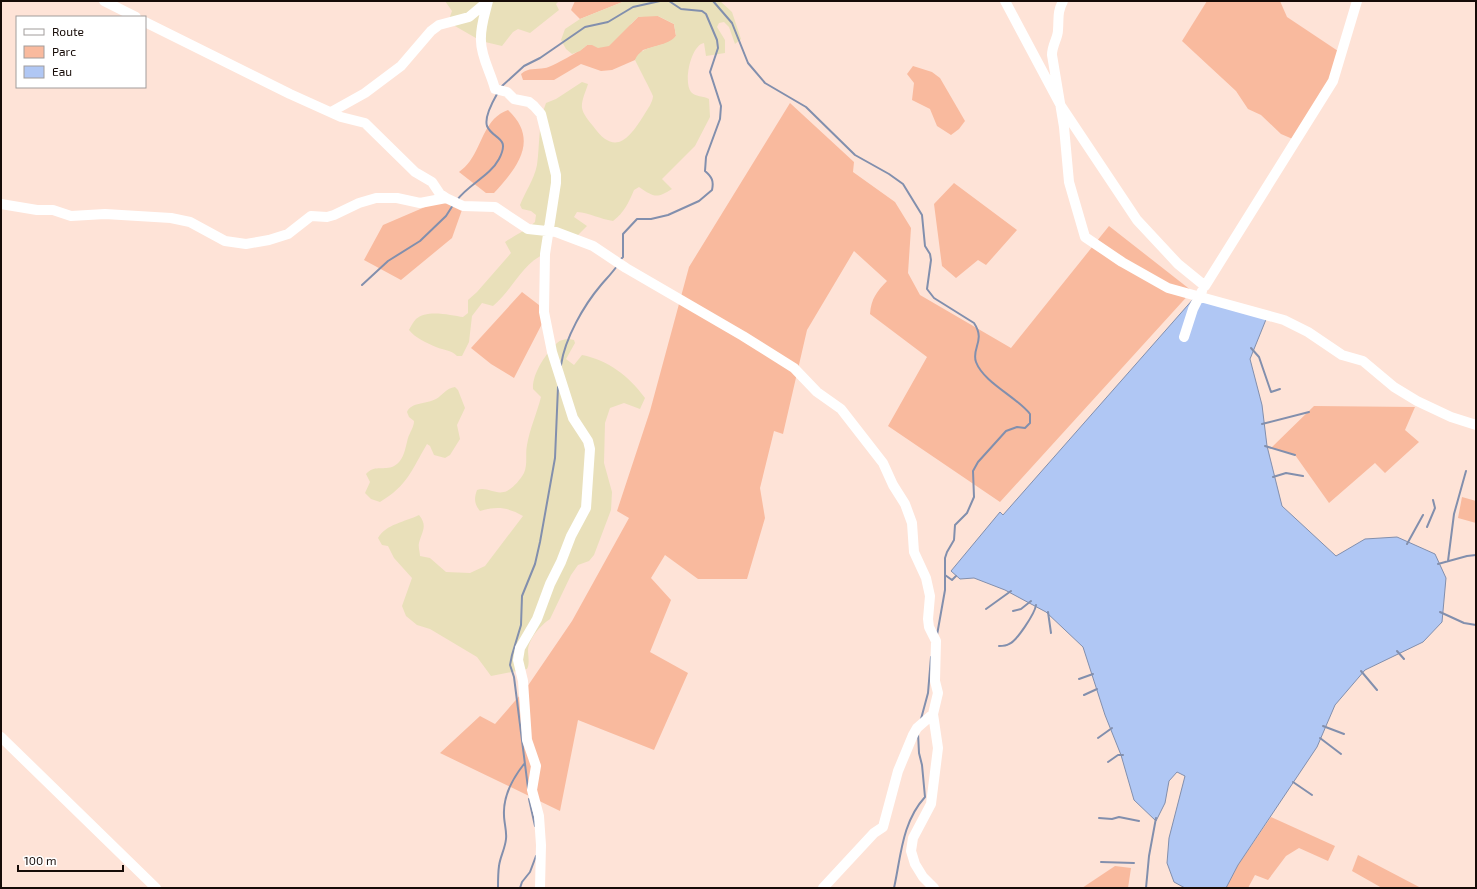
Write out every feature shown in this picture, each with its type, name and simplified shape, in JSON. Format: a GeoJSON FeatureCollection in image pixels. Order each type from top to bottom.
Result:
{"type":"FeatureCollection","features":[{"type":"Feature","properties":{"kind":"street"},"geometry":{"type":"LineString","coordinates":[[104,1],[134,16]]}},
{"type":"Feature","properties":{"kind":"street"},"geometry":{"type":"LineString","coordinates":[[331,112],[364,93],[401,66],[431,31],[439,25],[470,17],[488,1]]}},
{"type":"Feature","properties":{"kind":"street"},"geometry":{"type":"LineString","coordinates":[[488,1],[482,24],[480,41],[495,88],[507,92],[514,99],[529,102],[541,114],[556,175],[545,254],[544,312],[552,352],[573,418],[588,441],[590,449],[586,508],[571,536],[562,562],[550,584],[537,619],[520,648],[518,660],[523,681],[527,740],[536,766],[532,790],[539,816],[541,845],[540,888]]}},
{"type":"Feature","properties":{"kind":"street"},"geometry":{"type":"LineString","coordinates":[[1005,1],[1061,106],[1137,220],[1178,264],[1205,286]]}},
{"type":"Feature","properties":{"kind":"street"},"geometry":{"type":"LineString","coordinates":[[1063,1],[1057,19],[1058,30],[1052,50],[1061,106],[1070,182],[1084,237],[1122,262],[1141,271],[1168,288],[1284,320],[1300,327],[1342,355],[1363,361],[1394,387],[1417,402],[1451,417],[1476,425]]}},
{"type":"Feature","properties":{"kind":"street"},"geometry":{"type":"LineString","coordinates":[[1184,337],[1193,308],[1199,296],[1333,81],[1357,1]]}},
{"type":"Feature","properties":{"kind":"street"},"geometry":{"type":"LineString","coordinates":[[146,22],[290,94],[331,112],[365,123],[415,172],[432,182],[440,194],[446,198],[463,206],[495,207],[528,229],[575,238],[594,246],[626,268],[743,336],[794,368],[817,392],[841,410],[883,463],[893,485],[906,504],[912,523],[914,552],[926,578],[930,596],[928,620],[929,627],[936,641],[935,681],[938,693],[933,714],[938,748],[935,783],[931,804],[913,838],[911,851],[915,864],[923,877],[934,888]]}},
{"type":"Feature","properties":{"kind":"street"},"geometry":{"type":"LineString","coordinates":[[1,204],[37,210],[53,210],[71,216],[105,214],[171,218],[190,222],[225,241],[246,244],[270,240],[288,234],[311,216],[327,217],[358,203],[376,198],[397,198],[420,203],[446,198]]}},
{"type":"Feature","properties":{"kind":"street"},"geometry":{"type":"LineString","coordinates":[[823,888],[874,834],[883,827],[898,771],[912,735],[917,728],[933,714]]}},
{"type":"Feature","properties":{"kind":"street"},"geometry":{"type":"LineString","coordinates":[[1,738],[156,888]]}},
{"type":"Feature","properties":{"kind":"green space"},"geometry":{"type":"Polygon","coordinates":[[[575,1],[625,1],[580,19],[571,10],[575,1]]]}},
{"type":"Feature","properties":{"kind":"green space"},"geometry":{"type":"Polygon","coordinates":[[[1207,1],[1280,1],[1287,17],[1341,53],[1333,81],[1295,140],[1281,134],[1261,115],[1248,109],[1236,91],[1182,41],[1207,1]]]}},
{"type":"Feature","properties":{"kind":"green space"},"geometry":{"type":"Polygon","coordinates":[[[648,15],[658,16],[674,24],[676,36],[671,42],[643,50],[635,60],[612,70],[601,71],[581,64],[554,80],[523,80],[521,74],[524,72],[554,65],[587,45],[592,45],[631,24],[638,17],[648,15]]]}},
{"type":"Feature","properties":{"kind":"green space"},"geometry":{"type":"Polygon","coordinates":[[[913,66],[932,72],[940,78],[965,121],[959,129],[951,135],[937,126],[930,109],[912,100],[914,83],[907,74],[913,66]]]}},
{"type":"Feature","properties":{"kind":"green space"},"geometry":{"type":"Polygon","coordinates":[[[790,103],[854,162],[853,172],[895,202],[911,228],[908,273],[920,295],[1011,348],[1109,226],[1192,291],[1000,502],[888,426],[927,357],[870,314],[875,296],[887,281],[854,251],[807,330],[783,434],[774,431],[760,488],[765,518],[747,579],[698,579],[665,555],[651,578],[671,600],[650,652],[688,673],[654,750],[578,720],[560,811],[440,753],[480,716],[495,724],[527,687],[572,621],[629,518],[617,511],[650,411],[689,267],[790,103]]]}},
{"type":"Feature","properties":{"kind":"green space"},"geometry":{"type":"Polygon","coordinates":[[[508,110],[518,121],[523,132],[524,143],[522,153],[510,174],[494,193],[486,193],[459,172],[470,161],[489,125],[500,114],[508,110]]]}},
{"type":"Feature","properties":{"kind":"green space"},"geometry":{"type":"Polygon","coordinates":[[[954,183],[1017,230],[986,265],[978,260],[956,278],[942,266],[934,204],[954,183]]]}},
{"type":"Feature","properties":{"kind":"green space"},"geometry":{"type":"Polygon","coordinates":[[[446,198],[463,207],[452,238],[401,280],[364,260],[383,225],[446,198]]]}},
{"type":"Feature","properties":{"kind":"green space"},"geometry":{"type":"Polygon","coordinates":[[[522,292],[539,305],[545,318],[514,378],[491,364],[471,348],[522,292]]]}},
{"type":"Feature","properties":{"kind":"green space"},"geometry":{"type":"Polygon","coordinates":[[[1314,406],[1415,407],[1405,430],[1419,442],[1385,473],[1375,463],[1329,503],[1295,455],[1271,448],[1314,406]]]}},
{"type":"Feature","properties":{"kind":"green space"},"geometry":{"type":"Polygon","coordinates":[[[1462,497],[1476,501],[1476,523],[1458,518],[1462,497]]]}},
{"type":"Feature","properties":{"kind":"green space"},"geometry":{"type":"Polygon","coordinates":[[[1271,817],[1335,846],[1328,861],[1299,848],[1286,856],[1268,880],[1255,875],[1248,888],[1226,888],[1238,865],[1271,817]]]}},
{"type":"Feature","properties":{"kind":"green space"},"geometry":{"type":"Polygon","coordinates":[[[1358,855],[1421,888],[1382,888],[1352,871],[1358,855]]]}},
{"type":"Feature","properties":{"kind":"green space"},"geometry":{"type":"Polygon","coordinates":[[[1115,866],[1131,868],[1128,888],[1082,888],[1115,866]]]}},
{"type":"Feature","properties":{"kind":"sand"},"geometry":{"type":"Polygon","coordinates":[[[445,1],[559,1],[556,4],[559,10],[530,33],[518,29],[513,32],[502,46],[481,41],[448,22],[452,11],[445,1]]]}},
{"type":"Feature","properties":{"kind":"sand"},"geometry":{"type":"Polygon","coordinates":[[[625,1],[720,1],[732,12],[741,39],[735,44],[729,27],[724,22],[719,23],[717,27],[725,40],[725,53],[706,56],[704,43],[699,45],[695,50],[688,73],[689,87],[693,94],[709,99],[710,117],[695,146],[662,179],[672,189],[655,196],[639,187],[634,190],[623,211],[613,221],[577,212],[574,217],[587,226],[575,238],[548,232],[545,254],[537,258],[523,270],[506,293],[493,306],[482,303],[472,316],[469,342],[462,356],[457,356],[452,352],[436,347],[418,338],[409,330],[415,320],[420,316],[432,313],[463,317],[468,313],[468,300],[477,292],[511,253],[505,242],[535,222],[536,215],[531,211],[522,209],[520,205],[536,170],[540,126],[546,103],[556,99],[582,82],[588,84],[582,102],[584,113],[601,135],[608,141],[615,142],[621,141],[633,131],[648,108],[653,96],[635,60],[638,55],[648,48],[666,43],[676,36],[674,24],[658,16],[638,17],[609,46],[598,48],[592,45],[587,45],[580,51],[572,54],[566,49],[561,40],[565,29],[580,19],[625,1]]]}},
{"type":"Feature","properties":{"kind":"sand"},"geometry":{"type":"Polygon","coordinates":[[[564,339],[574,340],[575,343],[566,359],[574,365],[582,355],[601,361],[625,376],[645,398],[640,409],[624,403],[610,408],[605,423],[604,463],[612,492],[611,510],[594,555],[589,561],[578,565],[571,575],[550,619],[539,628],[533,636],[528,650],[529,662],[527,669],[491,676],[477,657],[430,629],[417,625],[406,616],[402,606],[412,578],[394,558],[388,546],[382,545],[378,538],[381,533],[391,526],[419,515],[424,526],[419,545],[420,556],[430,558],[446,572],[470,573],[485,566],[523,516],[502,508],[491,508],[480,511],[475,501],[477,490],[484,489],[499,492],[507,491],[519,481],[524,473],[528,439],[541,397],[533,389],[533,383],[537,370],[544,358],[557,343],[564,339]]]}},
{"type":"Feature","properties":{"kind":"sand"},"geometry":{"type":"Polygon","coordinates":[[[455,387],[458,390],[465,408],[457,425],[460,439],[450,455],[445,458],[434,455],[430,446],[427,444],[408,477],[397,490],[380,502],[371,499],[365,493],[370,482],[366,474],[375,469],[392,467],[402,459],[414,423],[407,412],[409,409],[412,406],[432,401],[447,390],[455,387]]]}},
{"type":"Feature","properties":{"kind":"water"},"geometry":{"type":"Polygon","coordinates":[[[1195,297],[1267,317],[1250,359],[1262,405],[1267,446],[1282,506],[1336,556],[1365,539],[1397,537],[1435,554],[1446,578],[1442,622],[1423,642],[1365,670],[1335,705],[1317,747],[1238,865],[1226,888],[1185,888],[1174,882],[1167,863],[1169,838],[1185,776],[1177,772],[1169,781],[1165,803],[1156,821],[1134,800],[1121,755],[1105,715],[1083,647],[1046,612],[1005,590],[974,578],[960,579],[951,571],[1000,512],[1003,515],[1195,297]]]}},
{"type":"Feature","properties":{"kind":"waterway"},"geometry":{"type":"LineString","coordinates":[[502,86],[524,66],[540,58],[585,27],[608,22],[633,7],[660,1]]}},
{"type":"Feature","properties":{"kind":"waterway"},"geometry":{"type":"LineString","coordinates":[[620,260],[623,257],[623,234],[637,219],[651,219],[668,215],[699,201],[712,190],[712,179],[705,171],[706,157],[720,119],[721,106],[710,72],[718,48],[717,40],[706,14],[702,11],[681,9],[669,1]]}},
{"type":"Feature","properties":{"kind":"waterway"},"geometry":{"type":"LineString","coordinates":[[713,1],[732,23],[748,63],[765,83],[806,107],[855,155],[889,174],[903,184],[922,215],[925,246],[930,254],[931,260],[927,289],[934,298],[974,323],[979,335],[975,357],[980,370],[986,377],[1030,414],[1030,423],[1025,428],[1017,427],[1006,431],[978,462],[973,471],[974,497],[967,513],[955,525],[954,540],[945,558],[945,590],[937,635]]}},
{"type":"Feature","properties":{"kind":"waterway"},"geometry":{"type":"LineString","coordinates":[[457,200],[467,189],[495,165],[502,152],[502,142],[493,134],[486,122],[489,109],[497,94]]}},
{"type":"Feature","properties":{"kind":"waterway"},"geometry":{"type":"LineString","coordinates":[[362,285],[388,261],[420,241],[446,216],[453,205]]}},
{"type":"Feature","properties":{"kind":"waterway"},"geometry":{"type":"LineString","coordinates":[[561,365],[563,355],[576,322],[588,302],[617,266]]}},
{"type":"Feature","properties":{"kind":"waterway"},"geometry":{"type":"LineString","coordinates":[[1251,348],[1259,357],[1271,392],[1280,389]]}},
{"type":"Feature","properties":{"kind":"waterway"},"geometry":{"type":"LineString","coordinates":[[528,788],[514,677],[510,665],[521,625],[522,596],[535,564],[540,542],[555,458],[558,387]]}},
{"type":"Feature","properties":{"kind":"waterway"},"geometry":{"type":"LineString","coordinates":[[1262,424],[1309,412]]}},
{"type":"Feature","properties":{"kind":"waterway"},"geometry":{"type":"LineString","coordinates":[[1265,446],[1295,455]]}},
{"type":"Feature","properties":{"kind":"waterway"},"geometry":{"type":"LineString","coordinates":[[1448,561],[1454,514],[1466,471]]}},
{"type":"Feature","properties":{"kind":"waterway"},"geometry":{"type":"LineString","coordinates":[[1273,477],[1286,473],[1303,476]]}},
{"type":"Feature","properties":{"kind":"waterway"},"geometry":{"type":"LineString","coordinates":[[1427,527],[1435,508],[1433,500]]}},
{"type":"Feature","properties":{"kind":"waterway"},"geometry":{"type":"LineString","coordinates":[[1407,544],[1423,515]]}},
{"type":"Feature","properties":{"kind":"waterway"},"geometry":{"type":"LineString","coordinates":[[1438,564],[1476,555]]}},
{"type":"Feature","properties":{"kind":"waterway"},"geometry":{"type":"LineString","coordinates":[[945,575],[952,580],[956,576]]}},
{"type":"Feature","properties":{"kind":"waterway"},"geometry":{"type":"LineString","coordinates":[[986,609],[1011,591]]}},
{"type":"Feature","properties":{"kind":"waterway"},"geometry":{"type":"LineString","coordinates":[[1013,611],[1021,609],[1031,601]]}},
{"type":"Feature","properties":{"kind":"waterway"},"geometry":{"type":"LineString","coordinates":[[999,646],[1008,645],[1016,638],[1029,620],[1036,605]]}},
{"type":"Feature","properties":{"kind":"waterway"},"geometry":{"type":"LineString","coordinates":[[1048,612],[1051,633]]}},
{"type":"Feature","properties":{"kind":"waterway"},"geometry":{"type":"LineString","coordinates":[[1440,612],[1464,623],[1476,625]]}},
{"type":"Feature","properties":{"kind":"waterway"},"geometry":{"type":"LineString","coordinates":[[1397,651],[1404,659]]}},
{"type":"Feature","properties":{"kind":"waterway"},"geometry":{"type":"LineString","coordinates":[[921,719],[928,693],[931,657]]}},
{"type":"Feature","properties":{"kind":"waterway"},"geometry":{"type":"LineString","coordinates":[[1361,671],[1377,690]]}},
{"type":"Feature","properties":{"kind":"waterway"},"geometry":{"type":"LineString","coordinates":[[1079,679],[1093,674]]}},
{"type":"Feature","properties":{"kind":"waterway"},"geometry":{"type":"LineString","coordinates":[[1084,695],[1097,689]]}},
{"type":"Feature","properties":{"kind":"waterway"},"geometry":{"type":"LineString","coordinates":[[1323,726],[1344,734]]}},
{"type":"Feature","properties":{"kind":"waterway"},"geometry":{"type":"LineString","coordinates":[[1098,738],[1112,728]]}},
{"type":"Feature","properties":{"kind":"waterway"},"geometry":{"type":"LineString","coordinates":[[894,888],[907,828],[911,817],[925,797],[918,733]]}},
{"type":"Feature","properties":{"kind":"waterway"},"geometry":{"type":"LineString","coordinates":[[1320,738],[1341,754]]}},
{"type":"Feature","properties":{"kind":"waterway"},"geometry":{"type":"LineString","coordinates":[[1108,762],[1118,755],[1123,755]]}},
{"type":"Feature","properties":{"kind":"waterway"},"geometry":{"type":"LineString","coordinates":[[498,888],[500,859],[506,839],[504,815],[505,801],[516,775],[524,764]]}},
{"type":"Feature","properties":{"kind":"waterway"},"geometry":{"type":"LineString","coordinates":[[1293,782],[1312,795]]}},
{"type":"Feature","properties":{"kind":"waterway"},"geometry":{"type":"LineString","coordinates":[[529,799],[535,826]]}},
{"type":"Feature","properties":{"kind":"waterway"},"geometry":{"type":"LineString","coordinates":[[1099,818],[1112,819],[1119,817],[1139,821]]}},
{"type":"Feature","properties":{"kind":"waterway"},"geometry":{"type":"LineString","coordinates":[[1146,888],[1149,856],[1156,818]]}},
{"type":"Feature","properties":{"kind":"waterway"},"geometry":{"type":"LineString","coordinates":[[520,888],[522,882],[530,872],[536,856]]}},
{"type":"Feature","properties":{"kind":"waterway"},"geometry":{"type":"LineString","coordinates":[[1101,862],[1134,863]]}}]}
